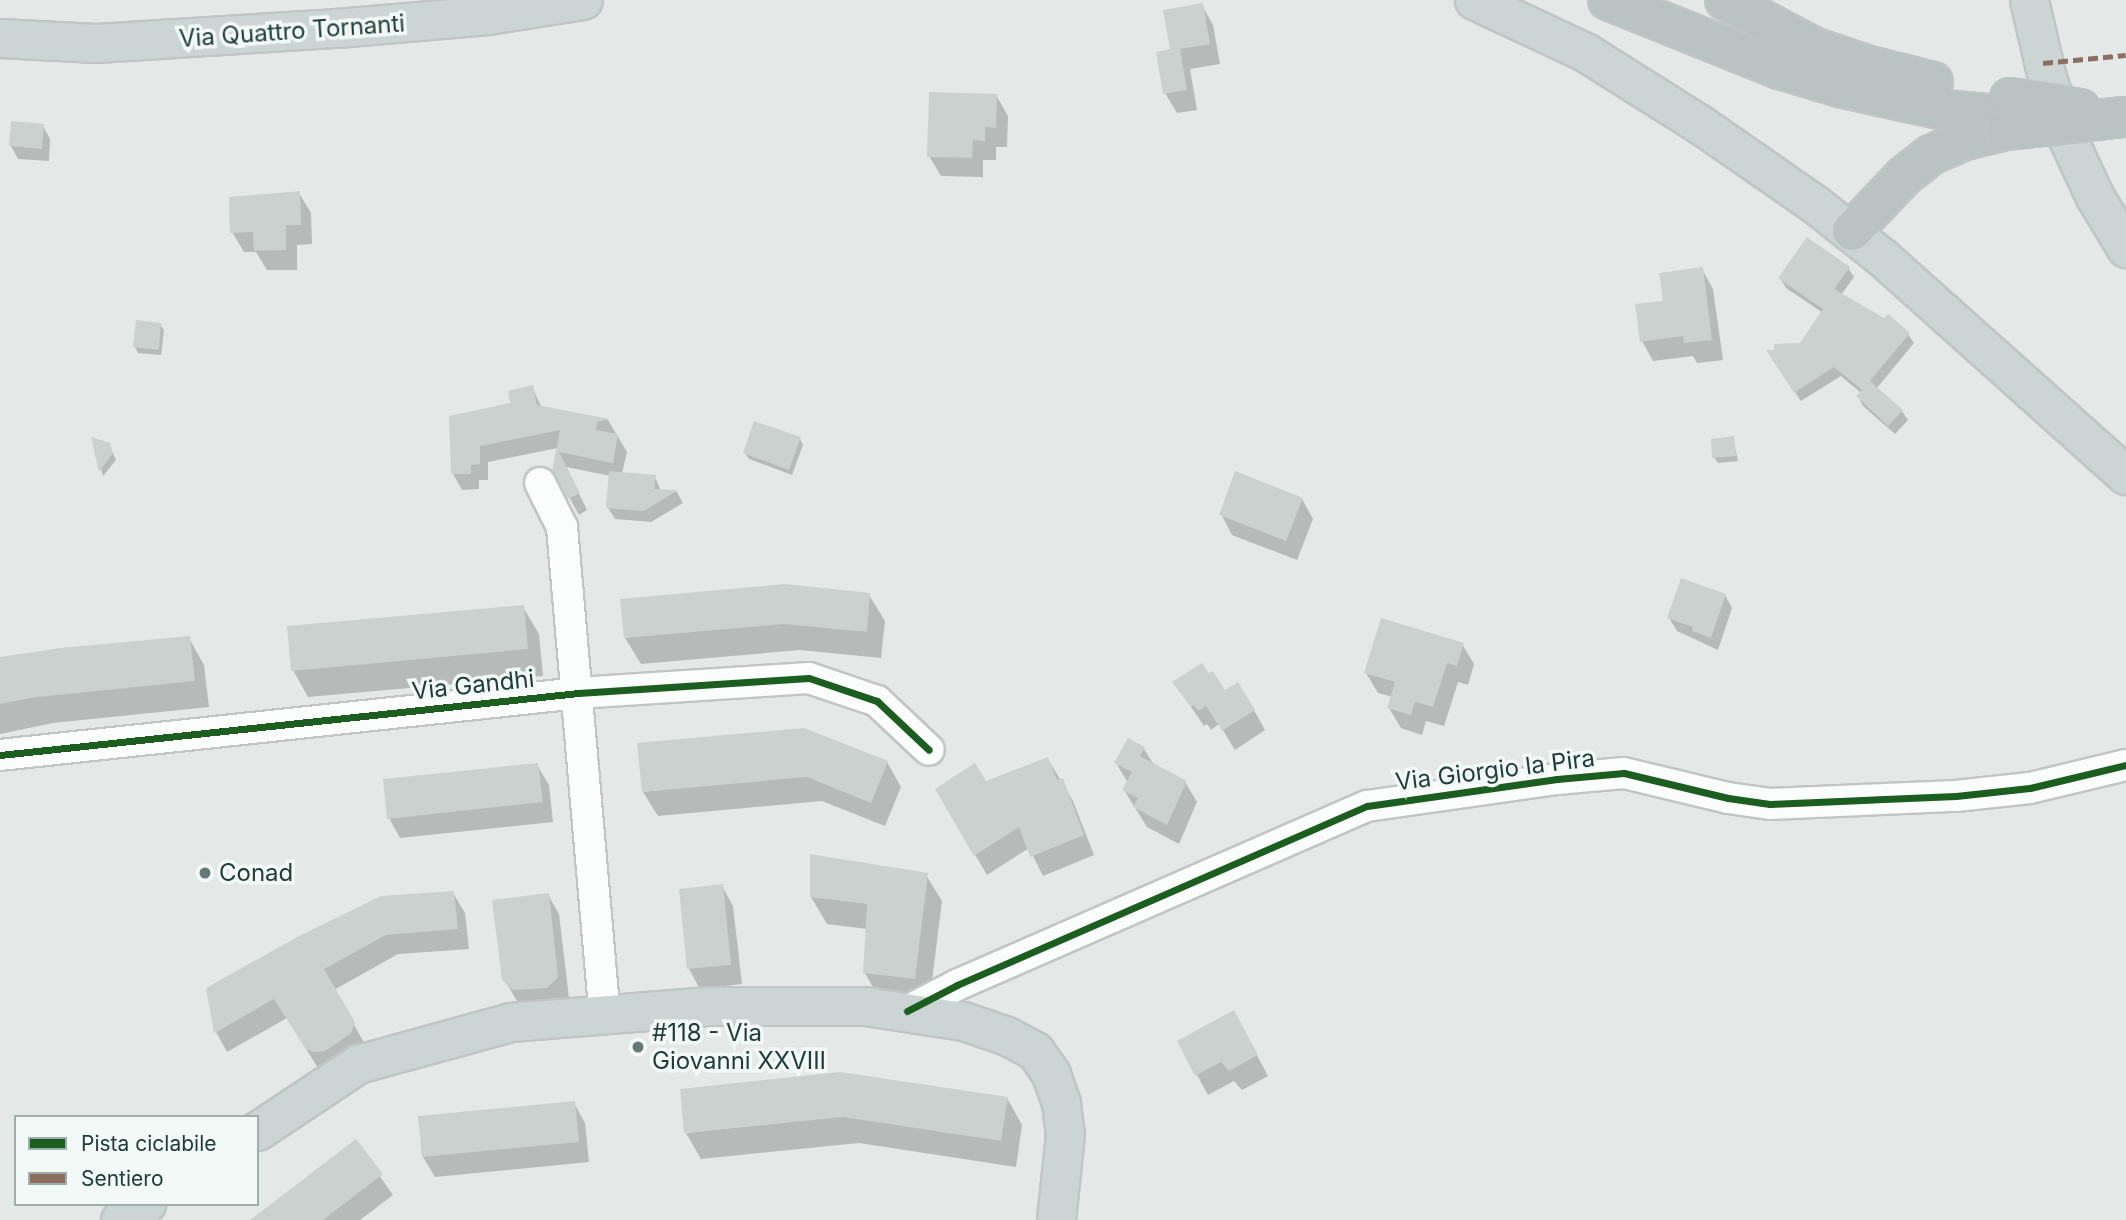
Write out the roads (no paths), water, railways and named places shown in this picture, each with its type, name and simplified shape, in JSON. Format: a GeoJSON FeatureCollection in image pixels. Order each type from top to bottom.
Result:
{"type":"FeatureCollection","features":[{"type":"Feature","properties":{"kind":"highway"},"geometry":{"type":"LineString","coordinates":[[1608,0],[1780,69],[1843,88],[1944,110],[2008,115],[2125,117]]}},
{"type":"Feature","properties":{"kind":"highway"},"geometry":{"type":"LineString","coordinates":[[1725,0],[1794,38],[1850,60],[1927,81],[2008,115]]}},
{"type":"Feature","properties":{"kind":"highway"},"geometry":{"type":"LineString","coordinates":[[1852,231],[1904,176],[1931,155],[1965,140],[2008,115]]}},
{"type":"Feature","properties":{"kind":"main road","name":"Via Quattro Tornanti"},"geometry":{"type":"LineString","coordinates":[[0,38],[96,43],[337,28],[488,15],[583,0]]}},
{"type":"Feature","properties":{"kind":"main road"},"geometry":{"type":"LineString","coordinates":[[1474,0],[1585,52],[1741,152],[1852,231],[2126,475]]}},
{"type":"Feature","properties":{"kind":"main road"},"geometry":{"type":"LineString","coordinates":[[2029,0],[2047,78],[2067,137],[2095,197],[2126,248]]}},
{"type":"Feature","properties":{"kind":"main road"},"geometry":{"type":"LineString","coordinates":[[259,1130],[358,1064],[510,1022],[709,1006],[865,1006],[963,1021],[1007,1036],[1035,1051],[1051,1074],[1061,1103],[1065,1134],[1056,1220]]}},
{"type":"Feature","properties":{"kind":"main road"},"geometry":{"type":"LineString","coordinates":[[120,1220],[143,1206]]}},
{"type":"Feature","properties":{"kind":"street"},"geometry":{"type":"LineString","coordinates":[[540,483],[562,527],[573,683],[578,693],[605,1015]]}},
{"type":"Feature","properties":{"kind":"street","name":"Via Gandhi"},"geometry":{"type":"LineString","coordinates":[[0,755],[578,693],[809,678],[877,701],[929,751]]}},
{"type":"Feature","properties":{"kind":"street","name":"Via Giorgio la Pira"},"geometry":{"type":"LineString","coordinates":[[906,1011],[957,985],[1367,806],[1557,779],[1624,773],[1728,798],[1770,804],[1956,796],[2030,788],[2126,765]]}},
{"type":"Feature","properties":{"kind":"place","name":"Conad"},"geometry":{"type":"Point","coordinates":[205,873]}},
{"type":"Feature","properties":{"kind":"place","name":"#118 - Via Giovanni XXVIII"},"geometry":{"type":"Point","coordinates":[638,1047]}}]}
